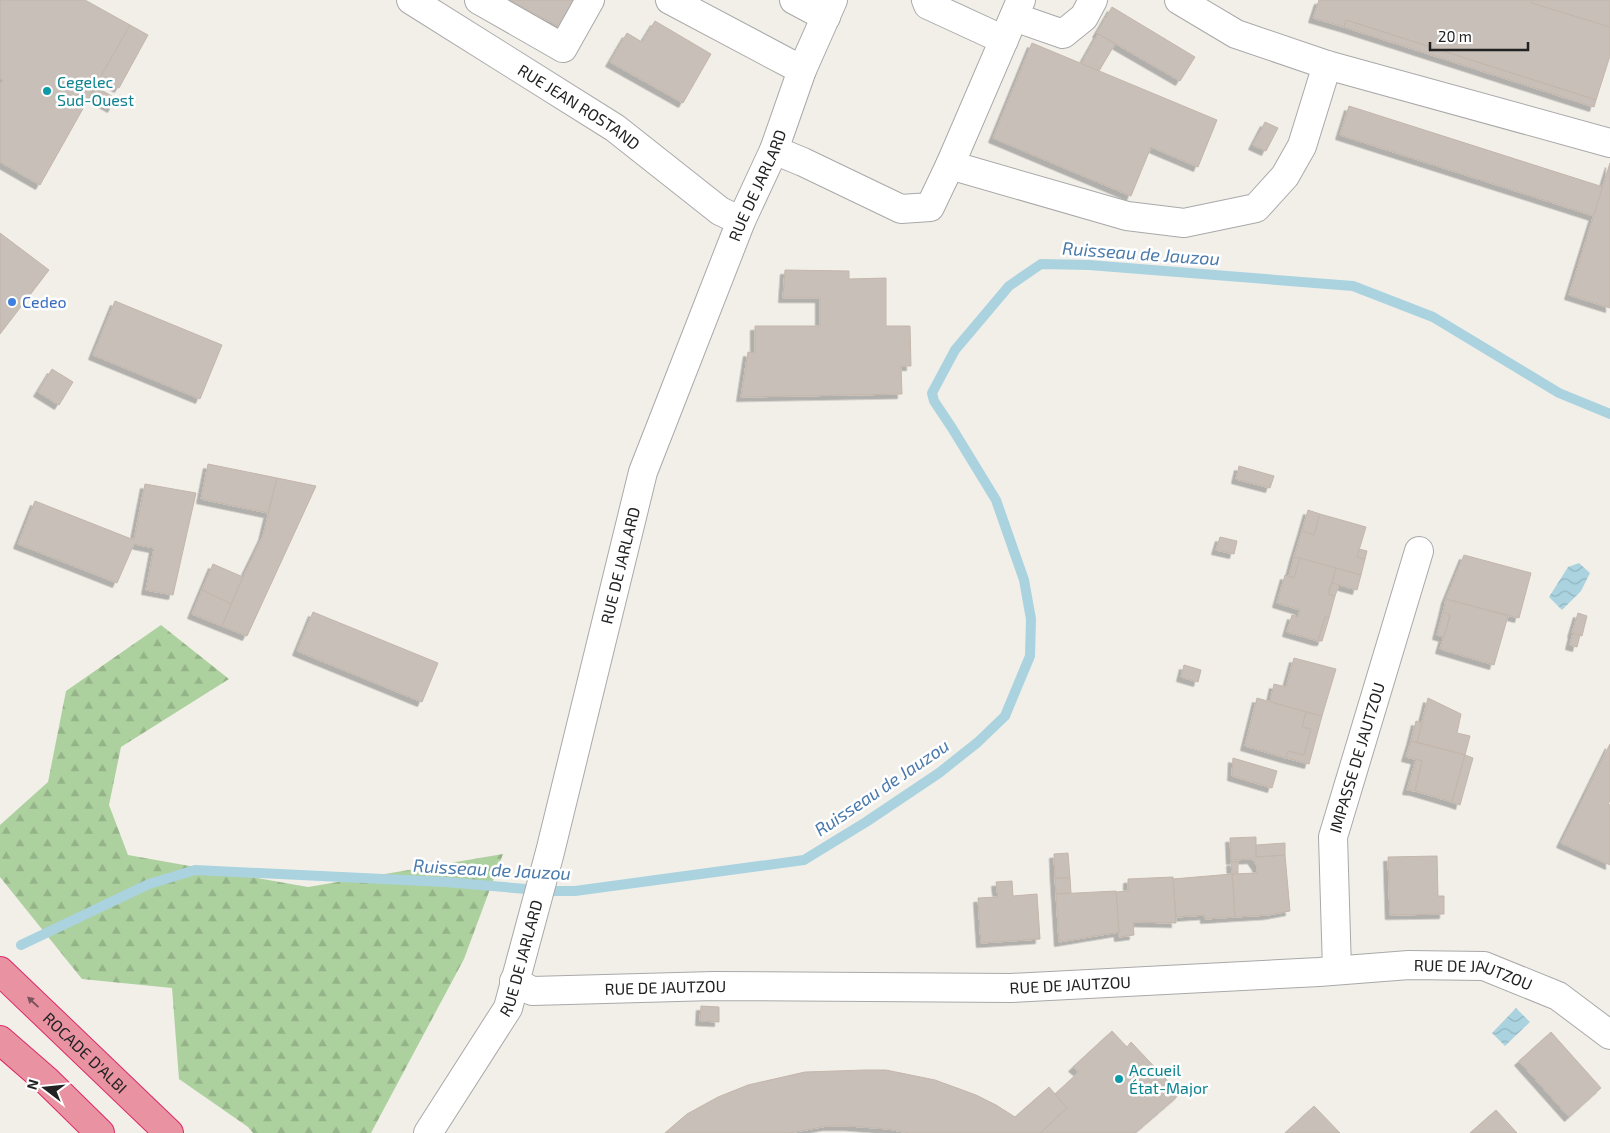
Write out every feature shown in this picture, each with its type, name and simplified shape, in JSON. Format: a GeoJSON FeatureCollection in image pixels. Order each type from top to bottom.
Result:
{"type":"FeatureCollection","features":[{"type":"Feature","properties":{"kind":"highway","name":"ROCADE D'ALBI"},"geometry":{"type":"LineString","coordinates":[[0,971],[169,1133]]}},
{"type":"Feature","properties":{"kind":"highway"},"geometry":{"type":"LineString","coordinates":[[0,1040],[46,1080],[100,1133]]}},
{"type":"Feature","properties":{"kind":"street","name":"RUE JEAN ROSTAND"},"geometry":{"type":"LineString","coordinates":[[411,0],[614,128],[720,211],[741,221]]}},
{"type":"Feature","properties":{"kind":"street"},"geometry":{"type":"LineString","coordinates":[[479,0],[562,48],[590,0]]}},
{"type":"Feature","properties":{"kind":"street"},"geometry":{"type":"LineString","coordinates":[[670,0],[802,70]]}},
{"type":"Feature","properties":{"kind":"street"},"geometry":{"type":"LineString","coordinates":[[794,0],[830,9]]}},
{"type":"Feature","properties":{"kind":"street"},"geometry":{"type":"LineString","coordinates":[[926,0],[928,5],[1013,19],[1063,34],[1084,17],[1093,0]]}},
{"type":"Feature","properties":{"kind":"street"},"geometry":{"type":"LineString","coordinates":[[1179,0],[1236,34],[1326,65],[1610,144]]}},
{"type":"Feature","properties":{"kind":"street","name":"RUE DE JARLARD"},"geometry":{"type":"LineString","coordinates":[[428,1133],[508,1008],[550,852],[643,472],[741,221],[774,150],[802,70],[830,9]]}},
{"type":"Feature","properties":{"kind":"street"},"geometry":{"type":"LineString","coordinates":[[774,150],[901,209],[930,207],[1013,19]]}},
{"type":"Feature","properties":{"kind":"street"},"geometry":{"type":"LineString","coordinates":[[950,165],[1127,216],[1184,223],[1256,208],[1286,176],[1302,146],[1326,65]]}},
{"type":"Feature","properties":{"kind":"street","name":"IMPASSE DE JAUTZOU"},"geometry":{"type":"LineString","coordinates":[[1337,970],[1333,837],[1419,551]]}},
{"type":"Feature","properties":{"kind":"street","name":"RUE DE JAUTZOU"},"geometry":{"type":"LineString","coordinates":[[514,981],[532,991],[714,986],[1011,988],[1409,965],[1484,966],[1558,996],[1610,1035]]}},
{"type":"Feature","properties":{"kind":"green space"},"geometry":{"type":"Polygon","coordinates":[[[161,625],[229,679],[121,747],[109,805],[128,855],[308,887],[503,854],[464,959],[371,1133],[253,1133],[248,1127],[179,1079],[172,988],[82,979],[0,877],[0,825],[48,782],[66,691],[161,625]]]}},
{"type":"Feature","properties":{"kind":"water"},"geometry":{"type":"Polygon","coordinates":[[[1579,563],[1590,573],[1581,591],[1562,610],[1549,597],[1568,567],[1579,563]]]}},
{"type":"Feature","properties":{"kind":"water"},"geometry":{"type":"Polygon","coordinates":[[[1516,1008],[1530,1022],[1505,1046],[1492,1033],[1516,1008]]]}},
{"type":"Feature","properties":{"kind":"building","name":"Cegelec Sud-Ouest"},"geometry":{"type":"Polygon","coordinates":[[[0,0],[85,0],[130,25],[40,185],[0,162],[0,86],[3,80],[0,78],[0,0]]]}},
{"type":"Feature","properties":{"kind":"building"},"geometry":{"type":"Polygon","coordinates":[[[509,0],[575,0],[560,27],[509,0]]]}},
{"type":"Feature","properties":{"kind":"building"},"geometry":{"type":"Polygon","coordinates":[[[1319,0],[1533,0],[1532,3],[1610,27],[1610,56],[1596,100],[1346,20],[1344,27],[1313,18],[1319,0]]]}},
{"type":"Feature","properties":{"kind":"building"},"geometry":{"type":"Polygon","coordinates":[[[1533,0],[1610,0],[1610,27],[1532,3],[1533,0]]]}},
{"type":"Feature","properties":{"kind":"building"},"geometry":{"type":"Polygon","coordinates":[[[1112,7],[1195,57],[1180,81],[1097,33],[1112,7]]]}},
{"type":"Feature","properties":{"kind":"building"},"geometry":{"type":"Polygon","coordinates":[[[1346,20],[1596,100],[1594,107],[1344,27],[1346,20]]]}},
{"type":"Feature","properties":{"kind":"building"},"geometry":{"type":"Polygon","coordinates":[[[655,21],[711,54],[683,103],[610,62],[627,33],[642,42],[655,21]]]}},
{"type":"Feature","properties":{"kind":"building"},"geometry":{"type":"Polygon","coordinates":[[[130,25],[148,35],[119,88],[100,78],[130,25]]]}},
{"type":"Feature","properties":{"kind":"building"},"geometry":{"type":"Polygon","coordinates":[[[1098,34],[1115,44],[1099,71],[1081,64],[1098,34]]]}},
{"type":"Feature","properties":{"kind":"building"},"geometry":{"type":"Polygon","coordinates":[[[1032,43],[1217,120],[1198,167],[1151,147],[1131,196],[993,138],[1032,43]]]}},
{"type":"Feature","properties":{"kind":"building"},"geometry":{"type":"Polygon","coordinates":[[[96,87],[117,99],[112,108],[91,96],[96,87]]]}},
{"type":"Feature","properties":{"kind":"building"},"geometry":{"type":"Polygon","coordinates":[[[1349,106],[1603,187],[1594,216],[1340,135],[1349,106]]]}},
{"type":"Feature","properties":{"kind":"building"},"geometry":{"type":"Polygon","coordinates":[[[1265,122],[1278,128],[1266,151],[1253,145],[1265,122]]]}},
{"type":"Feature","properties":{"kind":"building"},"geometry":{"type":"Polygon","coordinates":[[[1610,163],[1610,308],[1569,295],[1610,163]]]}},
{"type":"Feature","properties":{"kind":"building","name":"Cedeo"},"geometry":{"type":"Polygon","coordinates":[[[0,233],[49,270],[0,334],[0,233]]]}},
{"type":"Feature","properties":{"kind":"building"},"geometry":{"type":"Polygon","coordinates":[[[785,270],[849,271],[849,279],[886,278],[886,326],[910,326],[911,366],[901,366],[902,394],[741,397],[748,352],[755,353],[755,326],[820,326],[820,298],[783,298],[785,270]]]}},
{"type":"Feature","properties":{"kind":"building"},"geometry":{"type":"Polygon","coordinates":[[[115,301],[222,345],[200,399],[93,355],[115,301]]]}},
{"type":"Feature","properties":{"kind":"building"},"geometry":{"type":"Polygon","coordinates":[[[52,369],[73,382],[59,405],[38,392],[52,369]]]}},
{"type":"Feature","properties":{"kind":"building"},"geometry":{"type":"Polygon","coordinates":[[[208,464],[277,478],[268,513],[201,499],[208,464]]]}},
{"type":"Feature","properties":{"kind":"building"},"geometry":{"type":"Polygon","coordinates":[[[1239,466],[1274,476],[1270,488],[1236,479],[1239,466]]]}},
{"type":"Feature","properties":{"kind":"building"},"geometry":{"type":"Polygon","coordinates":[[[277,478],[316,486],[247,636],[222,626],[263,536],[277,478]]]}},
{"type":"Feature","properties":{"kind":"building"},"geometry":{"type":"Polygon","coordinates":[[[145,484],[196,493],[173,595],[146,590],[154,548],[134,544],[117,583],[18,544],[35,501],[134,540],[145,484]]]}},
{"type":"Feature","properties":{"kind":"building"},"geometry":{"type":"Polygon","coordinates":[[[1308,510],[1320,514],[1314,535],[1302,531],[1308,510]]]}},
{"type":"Feature","properties":{"kind":"building"},"geometry":{"type":"Polygon","coordinates":[[[1320,514],[1366,527],[1357,557],[1365,559],[1361,575],[1294,557],[1302,531],[1314,535],[1320,514]]]}},
{"type":"Feature","properties":{"kind":"building"},"geometry":{"type":"Polygon","coordinates":[[[1220,537],[1237,541],[1234,554],[1216,550],[1220,537]]]}},
{"type":"Feature","properties":{"kind":"building"},"geometry":{"type":"Polygon","coordinates":[[[1359,549],[1367,551],[1365,559],[1357,557],[1359,549]]]}},
{"type":"Feature","properties":{"kind":"building"},"geometry":{"type":"Polygon","coordinates":[[[1464,555],[1531,573],[1519,618],[1446,599],[1464,555]]]}},
{"type":"Feature","properties":{"kind":"building"},"geometry":{"type":"Polygon","coordinates":[[[1294,557],[1300,558],[1294,578],[1289,576],[1294,557]]]}},
{"type":"Feature","properties":{"kind":"building"},"geometry":{"type":"Polygon","coordinates":[[[1300,558],[1336,568],[1328,594],[1335,596],[1329,618],[1325,617],[1318,641],[1287,632],[1292,615],[1298,617],[1300,610],[1277,603],[1285,575],[1294,578],[1300,558]]]}},
{"type":"Feature","properties":{"kind":"building"},"geometry":{"type":"Polygon","coordinates":[[[213,564],[243,577],[231,604],[202,590],[213,564]]]}},
{"type":"Feature","properties":{"kind":"building"},"geometry":{"type":"Polygon","coordinates":[[[1336,568],[1361,575],[1357,590],[1332,583],[1336,568]]]}},
{"type":"Feature","properties":{"kind":"building"},"geometry":{"type":"Polygon","coordinates":[[[1332,583],[1339,585],[1335,596],[1328,594],[1332,583]]]}},
{"type":"Feature","properties":{"kind":"building"},"geometry":{"type":"Polygon","coordinates":[[[202,590],[231,604],[222,626],[192,614],[202,590]]]}},
{"type":"Feature","properties":{"kind":"building"},"geometry":{"type":"Polygon","coordinates":[[[1446,599],[1508,616],[1494,665],[1440,649],[1450,615],[1443,612],[1446,599]]]}},
{"type":"Feature","properties":{"kind":"building"},"geometry":{"type":"Polygon","coordinates":[[[313,612],[438,663],[422,702],[297,651],[313,612]]]}},
{"type":"Feature","properties":{"kind":"building"},"geometry":{"type":"Polygon","coordinates":[[[1443,612],[1450,615],[1444,637],[1437,635],[1443,612]]]}},
{"type":"Feature","properties":{"kind":"building"},"geometry":{"type":"Polygon","coordinates":[[[1578,613],[1587,616],[1582,636],[1572,633],[1578,613]]]}},
{"type":"Feature","properties":{"kind":"building"},"geometry":{"type":"Polygon","coordinates":[[[1325,617],[1329,618],[1322,641],[1318,641],[1325,617]]]}},
{"type":"Feature","properties":{"kind":"building"},"geometry":{"type":"Polygon","coordinates":[[[1573,633],[1580,635],[1577,647],[1570,645],[1573,633]]]}},
{"type":"Feature","properties":{"kind":"building"},"geometry":{"type":"Polygon","coordinates":[[[1294,658],[1336,669],[1322,716],[1270,702],[1274,684],[1286,687],[1294,658]]]}},
{"type":"Feature","properties":{"kind":"building"},"geometry":{"type":"Polygon","coordinates":[[[1184,665],[1201,670],[1198,682],[1181,677],[1184,665]]]}},
{"type":"Feature","properties":{"kind":"building"},"geometry":{"type":"Polygon","coordinates":[[[1257,698],[1306,712],[1302,727],[1311,729],[1304,755],[1288,751],[1286,758],[1245,746],[1257,698]]]}},
{"type":"Feature","properties":{"kind":"building"},"geometry":{"type":"Polygon","coordinates":[[[1428,698],[1461,714],[1457,733],[1470,736],[1465,755],[1417,742],[1428,698]]]}},
{"type":"Feature","properties":{"kind":"building"},"geometry":{"type":"Polygon","coordinates":[[[1306,712],[1322,716],[1309,764],[1286,758],[1288,751],[1304,755],[1311,729],[1302,727],[1306,712]]]}},
{"type":"Feature","properties":{"kind":"building"},"geometry":{"type":"Polygon","coordinates":[[[1416,721],[1422,723],[1417,742],[1411,741],[1416,721]]]}},
{"type":"Feature","properties":{"kind":"building"},"geometry":{"type":"Polygon","coordinates":[[[1411,741],[1465,755],[1452,802],[1415,791],[1422,761],[1406,757],[1411,741]]]}},
{"type":"Feature","properties":{"kind":"building"},"geometry":{"type":"Polygon","coordinates":[[[1610,744],[1610,801],[1608,804],[1610,805],[1610,865],[1561,843],[1610,744]]]}},
{"type":"Feature","properties":{"kind":"building"},"geometry":{"type":"Polygon","coordinates":[[[1465,755],[1473,758],[1460,805],[1452,802],[1465,755]]]}},
{"type":"Feature","properties":{"kind":"building"},"geometry":{"type":"Polygon","coordinates":[[[1233,758],[1277,771],[1272,788],[1232,776],[1233,758]]]}},
{"type":"Feature","properties":{"kind":"building"},"geometry":{"type":"Polygon","coordinates":[[[1416,759],[1422,761],[1415,791],[1407,790],[1416,759]]]}},
{"type":"Feature","properties":{"kind":"building"},"geometry":{"type":"Polygon","coordinates":[[[1256,837],[1256,857],[1285,855],[1290,911],[1268,915],[1235,917],[1232,874],[1257,873],[1257,866],[1252,859],[1231,860],[1230,838],[1256,837]]]}},
{"type":"Feature","properties":{"kind":"building"},"geometry":{"type":"Polygon","coordinates":[[[1285,843],[1285,855],[1256,857],[1256,845],[1285,843]]]}},
{"type":"Feature","properties":{"kind":"building"},"geometry":{"type":"Polygon","coordinates":[[[1068,853],[1070,878],[1055,878],[1054,854],[1068,853]]]}},
{"type":"Feature","properties":{"kind":"building"},"geometry":{"type":"Polygon","coordinates":[[[1437,856],[1438,896],[1444,896],[1444,914],[1390,915],[1388,857],[1437,856]]]}},
{"type":"Feature","properties":{"kind":"building"},"geometry":{"type":"Polygon","coordinates":[[[1238,861],[1238,873],[1232,874],[1231,862],[1238,861]]]}},
{"type":"Feature","properties":{"kind":"building"},"geometry":{"type":"Polygon","coordinates":[[[1232,874],[1235,917],[1205,919],[1205,915],[1176,917],[1173,879],[1232,874]]]}},
{"type":"Feature","properties":{"kind":"building"},"geometry":{"type":"Polygon","coordinates":[[[1173,877],[1176,923],[1133,922],[1134,935],[1119,937],[1116,892],[1128,891],[1128,879],[1173,877]]]}},
{"type":"Feature","properties":{"kind":"building"},"geometry":{"type":"Polygon","coordinates":[[[1055,878],[1070,878],[1071,893],[1056,894],[1055,878]]]}},
{"type":"Feature","properties":{"kind":"building"},"geometry":{"type":"Polygon","coordinates":[[[1012,881],[1013,896],[1037,894],[1040,939],[981,943],[978,898],[998,897],[996,882],[1012,881]]]}},
{"type":"Feature","properties":{"kind":"building"},"geometry":{"type":"Polygon","coordinates":[[[1116,891],[1119,932],[1059,942],[1056,894],[1116,891]]]}},
{"type":"Feature","properties":{"kind":"building"},"geometry":{"type":"Polygon","coordinates":[[[701,1006],[719,1007],[719,1022],[700,1021],[701,1006]]]}},
{"type":"Feature","properties":{"kind":"building","name":"Accueil État-Major"},"geometry":{"type":"Polygon","coordinates":[[[1112,1031],[1127,1047],[1131,1042],[1180,1094],[1135,1133],[1040,1133],[1067,1108],[1055,1094],[1079,1072],[1073,1067],[1112,1031]]]}},
{"type":"Feature","properties":{"kind":"building"},"geometry":{"type":"Polygon","coordinates":[[[1551,1032],[1601,1088],[1569,1117],[1519,1061],[1551,1032]]]}},
{"type":"Feature","properties":{"kind":"building"},"geometry":{"type":"Polygon","coordinates":[[[886,1070],[935,1080],[976,1095],[1015,1117],[1049,1087],[1067,1108],[1040,1133],[909,1133],[888,1129],[827,1126],[789,1133],[665,1133],[687,1114],[718,1097],[748,1085],[805,1072],[886,1070]]]}},
{"type":"Feature","properties":{"kind":"building"},"geometry":{"type":"Polygon","coordinates":[[[1314,1106],[1340,1133],[1285,1133],[1314,1106]]]}},
{"type":"Feature","properties":{"kind":"building"},"geometry":{"type":"Polygon","coordinates":[[[1496,1110],[1517,1133],[1470,1133],[1496,1110]]]}},
{"type":"Feature","properties":{"kind":"waterway","name":"Ruisseau de Jauzou"},"geometry":{"type":"LineString","coordinates":[[21,945],[149,884],[195,870],[445,882],[550,891],[575,891],[804,860],[866,822],[939,773],[978,742],[1005,716],[1030,656],[1031,619],[1024,580],[996,500],[934,401],[932,393],[955,350],[1009,286],[1041,264],[1089,265],[1353,286],[1433,317],[1559,393],[1610,414]]}},
{"type":"Feature","properties":{"kind":"place","name":"Cegelec Sud-Ouest"},"geometry":{"type":"Point","coordinates":[47,91]}},
{"type":"Feature","properties":{"kind":"place","name":"Cedeo"},"geometry":{"type":"Point","coordinates":[12,302]}},
{"type":"Feature","properties":{"kind":"place","name":"Accueil État-Major"},"geometry":{"type":"Point","coordinates":[1119,1079]}}]}
